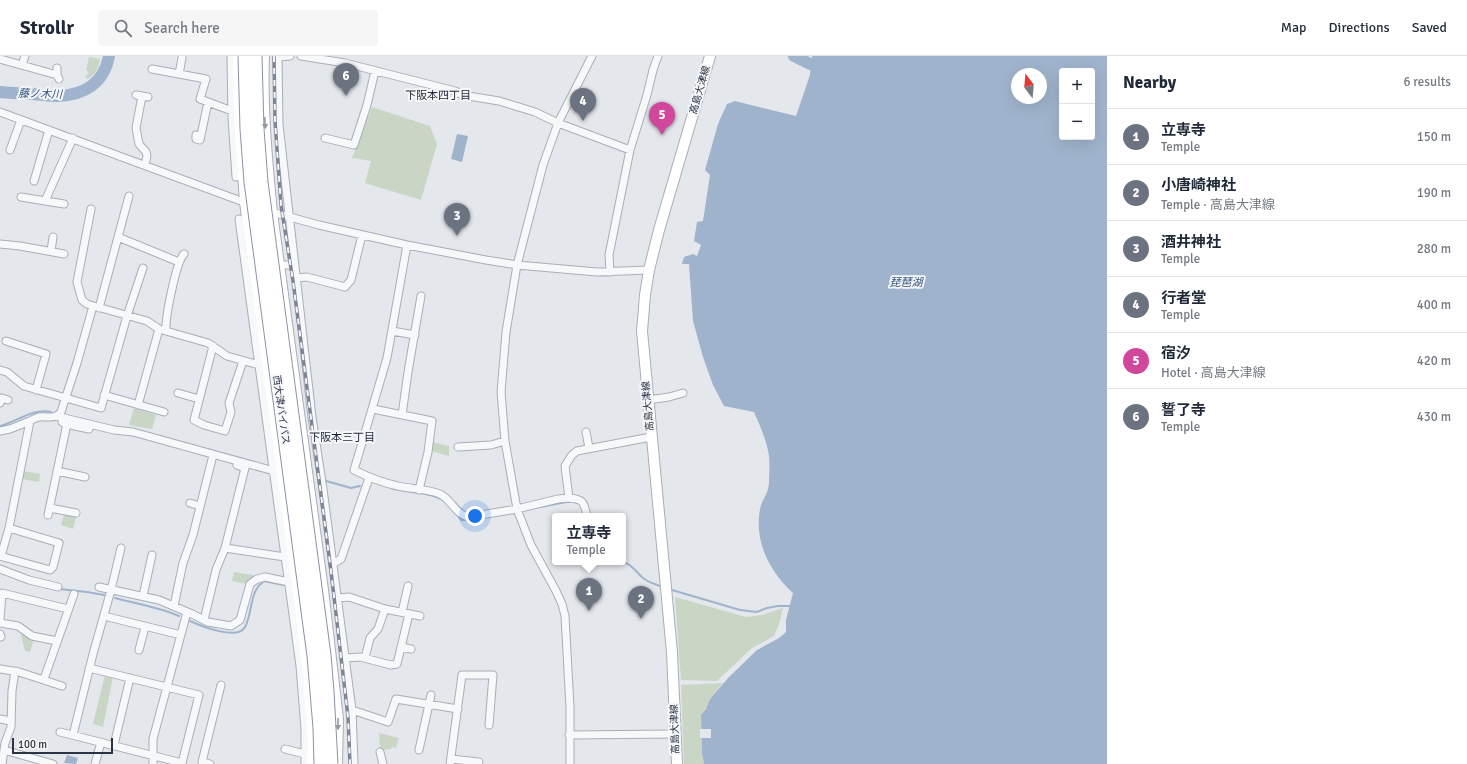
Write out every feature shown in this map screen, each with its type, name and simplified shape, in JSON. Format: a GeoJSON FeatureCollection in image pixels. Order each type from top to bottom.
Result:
{"type":"FeatureCollection","features":[{"type":"Feature","properties":{"kind":"highway","name":"西大津バイパス"},"geometry":{"type":"LineString","coordinates":[[255,56],[257,129],[261,182],[324,655],[328,691],[331,764]]}},
{"type":"Feature","properties":{"kind":"highway","name":"西大津バイパス"},"geometry":{"type":"LineString","coordinates":[[235,60],[246,128],[251,182],[314,656],[320,728],[321,764]]}},
{"type":"Feature","properties":{"kind":"street"},"geometry":{"type":"LineString","coordinates":[[22,65],[25,56]]}},
{"type":"Feature","properties":{"kind":"street"},"geometry":{"type":"LineString","coordinates":[[264,56],[263,84],[267,159],[272,213],[323,590],[338,719],[337,764]]}},
{"type":"Feature","properties":{"kind":"street"},"geometry":{"type":"LineString","coordinates":[[290,56],[278,56],[279,125],[312,417],[323,484],[352,710],[354,764]]}},
{"type":"Feature","properties":{"kind":"street"},"geometry":{"type":"LineString","coordinates":[[301,56],[347,60],[375,71],[455,91],[462,95],[499,101],[535,112],[558,123],[630,150]]}},
{"type":"Feature","properties":{"kind":"street"},"geometry":{"type":"LineString","coordinates":[[570,764],[570,700],[564,611],[556,591],[531,545],[518,509],[505,441],[501,392],[502,367],[517,265],[543,165],[558,123],[592,56]]}},
{"type":"Feature","properties":{"kind":"street"},"geometry":{"type":"LineString","coordinates":[[610,272],[609,255],[630,150],[658,56]]}},
{"type":"Feature","properties":{"kind":"street","name":"高島大津線"},"geometry":{"type":"LineString","coordinates":[[676,764],[671,637],[642,331],[649,270],[659,230],[710,56]]}},
{"type":"Feature","properties":{"kind":"street"},"geometry":{"type":"LineString","coordinates":[[179,74],[182,58]]}},
{"type":"Feature","properties":{"kind":"street"},"geometry":{"type":"LineString","coordinates":[[0,59],[58,74]]}},
{"type":"Feature","properties":{"kind":"street"},"geometry":{"type":"LineString","coordinates":[[235,60],[232,111],[235,145],[245,202],[245,235],[294,594],[305,729],[305,764]]}},
{"type":"Feature","properties":{"kind":"street"},"geometry":{"type":"LineString","coordinates":[[152,69],[206,79],[200,99],[232,111]]}},
{"type":"Feature","properties":{"kind":"street"},"geometry":{"type":"LineString","coordinates":[[325,138],[354,145],[367,105],[375,71]]}},
{"type":"Feature","properties":{"kind":"street"},"geometry":{"type":"LineString","coordinates":[[233,81],[236,177]]}},
{"type":"Feature","properties":{"kind":"street"},"geometry":{"type":"LineString","coordinates":[[142,96],[136,128],[139,144],[146,152],[147,156],[145,165]]}},
{"type":"Feature","properties":{"kind":"street"},"geometry":{"type":"LineString","coordinates":[[196,135],[196,139],[200,140],[208,102]]}},
{"type":"Feature","properties":{"kind":"street"},"geometry":{"type":"LineString","coordinates":[[0,112],[272,213],[289,216],[318,225],[407,245],[517,265],[564,270],[610,272],[649,270]]}},
{"type":"Feature","properties":{"kind":"street"},"geometry":{"type":"LineString","coordinates":[[10,150],[22,120]]}},
{"type":"Feature","properties":{"kind":"street"},"geometry":{"type":"LineString","coordinates":[[34,181],[49,130]]}},
{"type":"Feature","properties":{"kind":"street"},"geometry":{"type":"LineString","coordinates":[[45,201],[73,138]]}},
{"type":"Feature","properties":{"kind":"street"},"geometry":{"type":"LineString","coordinates":[[0,431],[10,429],[38,417],[51,418],[61,412],[96,307],[130,196]]}},
{"type":"Feature","properties":{"kind":"street"},"geometry":{"type":"LineString","coordinates":[[21,198],[64,204]]}},
{"type":"Feature","properties":{"kind":"street"},"geometry":{"type":"LineString","coordinates":[[91,209],[78,282],[82,300],[87,304],[96,307],[147,321],[162,330],[213,346],[227,356],[259,365]]}},
{"type":"Feature","properties":{"kind":"street"},"geometry":{"type":"LineString","coordinates":[[238,219],[245,235]]}},
{"type":"Feature","properties":{"kind":"street"},"geometry":{"type":"LineString","coordinates":[[296,278],[307,277],[345,287],[351,280],[362,235]]}},
{"type":"Feature","properties":{"kind":"street"},"geometry":{"type":"LineString","coordinates":[[51,251],[53,237]]}},
{"type":"Feature","properties":{"kind":"street"},"geometry":{"type":"LineString","coordinates":[[118,237],[179,262]]}},
{"type":"Feature","properties":{"kind":"street"},"geometry":{"type":"LineString","coordinates":[[0,244],[64,254]]}},
{"type":"Feature","properties":{"kind":"street"},"geometry":{"type":"LineString","coordinates":[[407,245],[387,358],[354,470],[369,478],[396,486],[439,494],[447,498],[461,515],[468,517],[518,509],[558,499],[570,498],[579,499],[583,502],[587,513]]}},
{"type":"Feature","properties":{"kind":"street"},"geometry":{"type":"LineString","coordinates":[[138,405],[162,330],[179,262],[184,254]]}},
{"type":"Feature","properties":{"kind":"street"},"geometry":{"type":"LineString","coordinates":[[250,268],[295,265]]}},
{"type":"Feature","properties":{"kind":"street"},"geometry":{"type":"LineString","coordinates":[[0,370],[7,372],[24,386],[101,408],[127,316],[143,268]]}},
{"type":"Feature","properties":{"kind":"street"},"geometry":{"type":"LineString","coordinates":[[253,294],[259,365],[274,471],[280,485],[285,557],[289,582],[294,594],[308,672],[313,741],[312,764]]}},
{"type":"Feature","properties":{"kind":"street"},"geometry":{"type":"LineString","coordinates":[[402,415],[421,296]]}},
{"type":"Feature","properties":{"kind":"street"},"geometry":{"type":"LineString","coordinates":[[392,330],[415,335]]}},
{"type":"Feature","properties":{"kind":"street"},"geometry":{"type":"LineString","coordinates":[[6,341],[46,354],[36,390]]}},
{"type":"Feature","properties":{"kind":"street"},"geometry":{"type":"LineString","coordinates":[[213,346],[194,420],[204,425],[225,431],[231,412],[229,403],[243,361]]}},
{"type":"Feature","properties":{"kind":"street"},"geometry":{"type":"LineString","coordinates":[[178,393],[199,399]]}},
{"type":"Feature","properties":{"kind":"street"},"geometry":{"type":"LineString","coordinates":[[648,400],[683,393]]}},
{"type":"Feature","properties":{"kind":"street"},"geometry":{"type":"LineString","coordinates":[[104,395],[164,412]]}},
{"type":"Feature","properties":{"kind":"street"},"geometry":{"type":"LineString","coordinates":[[373,409],[432,421],[428,452],[419,490]]}},
{"type":"Feature","properties":{"kind":"street"},"geometry":{"type":"LineString","coordinates":[[56,416],[67,422],[96,430]]}},
{"type":"Feature","properties":{"kind":"street"},"geometry":{"type":"LineString","coordinates":[[9,528],[59,543],[53,567],[50,570],[0,556],[9,528],[30,421]]}},
{"type":"Feature","properties":{"kind":"street"},"geometry":{"type":"LineString","coordinates":[[67,422],[133,432],[274,471]]}},
{"type":"Feature","properties":{"kind":"street"},"geometry":{"type":"LineString","coordinates":[[67,422],[49,511],[76,513]]}},
{"type":"Feature","properties":{"kind":"street"},"geometry":{"type":"LineString","coordinates":[[586,432],[589,448]]}},
{"type":"Feature","properties":{"kind":"street"},"geometry":{"type":"LineString","coordinates":[[570,498],[565,466],[572,455],[577,451],[651,437]]}},
{"type":"Feature","properties":{"kind":"street"},"geometry":{"type":"LineString","coordinates":[[458,448],[505,441]]}},
{"type":"Feature","properties":{"kind":"street"},"geometry":{"type":"LineString","coordinates":[[202,456],[244,468],[225,548],[216,570],[204,620]]}},
{"type":"Feature","properties":{"kind":"street"},"geometry":{"type":"LineString","coordinates":[[174,606],[183,563],[193,535],[212,459]]}},
{"type":"Feature","properties":{"kind":"street"},"geometry":{"type":"LineString","coordinates":[[57,471],[84,477]]}},
{"type":"Feature","properties":{"kind":"street"},"geometry":{"type":"LineString","coordinates":[[333,564],[341,559],[369,478]]}},
{"type":"Feature","properties":{"kind":"street"},"geometry":{"type":"LineString","coordinates":[[280,485],[308,480],[323,484]]}},
{"type":"Feature","properties":{"kind":"street"},"geometry":{"type":"LineString","coordinates":[[190,503],[200,506]]}},
{"type":"Feature","properties":{"kind":"street"},"geometry":{"type":"LineString","coordinates":[[73,735],[121,548]]}},
{"type":"Feature","properties":{"kind":"street"},"geometry":{"type":"LineString","coordinates":[[225,548],[285,557]]}},
{"type":"Feature","properties":{"kind":"street"},"geometry":{"type":"LineString","coordinates":[[143,596],[152,555]]}},
{"type":"Feature","properties":{"kind":"street"},"geometry":{"type":"LineString","coordinates":[[0,570],[29,580],[58,587]]}},
{"type":"Feature","properties":{"kind":"street"},"geometry":{"type":"LineString","coordinates":[[99,587],[143,596],[174,606],[208,622],[231,626],[240,620],[250,584],[257,579],[264,577],[289,582]]}},
{"type":"Feature","properties":{"kind":"street"},"geometry":{"type":"LineString","coordinates":[[345,658],[360,656],[391,665],[397,664],[406,613],[408,586]]}},
{"type":"Feature","properties":{"kind":"street"},"geometry":{"type":"LineString","coordinates":[[294,594],[336,588]]}},
{"type":"Feature","properties":{"kind":"street"},"geometry":{"type":"LineString","coordinates":[[57,641],[32,636],[18,626],[0,622],[2,593],[68,609]]}},
{"type":"Feature","properties":{"kind":"street"},"geometry":{"type":"LineString","coordinates":[[44,679],[74,594]]}},
{"type":"Feature","properties":{"kind":"street"},"geometry":{"type":"LineString","coordinates":[[337,598],[349,597],[385,609],[420,616]]}},
{"type":"Feature","properties":{"kind":"street"},"geometry":{"type":"LineString","coordinates":[[365,658],[370,638],[378,629],[385,609]]}},
{"type":"Feature","properties":{"kind":"street"},"geometry":{"type":"LineString","coordinates":[[153,764],[153,739],[187,612]]}},
{"type":"Feature","properties":{"kind":"street"},"geometry":{"type":"LineString","coordinates":[[104,616],[180,635]]}},
{"type":"Feature","properties":{"kind":"street"},"geometry":{"type":"LineString","coordinates":[[139,650],[145,627]]}},
{"type":"Feature","properties":{"kind":"street"},"geometry":{"type":"LineString","coordinates":[[401,647],[411,649]]}},
{"type":"Feature","properties":{"kind":"street"},"geometry":{"type":"LineString","coordinates":[[0,668],[44,679],[62,686]]}},
{"type":"Feature","properties":{"kind":"street"},"geometry":{"type":"LineString","coordinates":[[60,732],[182,763],[199,695],[89,668]]}},
{"type":"Feature","properties":{"kind":"street"},"geometry":{"type":"LineString","coordinates":[[2,764],[4,750],[12,721],[12,691],[15,671]]}},
{"type":"Feature","properties":{"kind":"street"},"geometry":{"type":"LineString","coordinates":[[479,762],[451,762],[462,675],[493,675],[489,725]]}},
{"type":"Feature","properties":{"kind":"street"},"geometry":{"type":"LineString","coordinates":[[114,745],[130,678]]}},
{"type":"Feature","properties":{"kind":"street"},"geometry":{"type":"LineString","coordinates":[[205,764],[221,685]]}},
{"type":"Feature","properties":{"kind":"street"},"geometry":{"type":"LineString","coordinates":[[419,750],[431,695]]}},
{"type":"Feature","properties":{"kind":"street"},"geometry":{"type":"LineString","coordinates":[[352,710],[388,722],[396,699],[458,709]]}},
{"type":"Feature","properties":{"kind":"street"},"geometry":{"type":"LineString","coordinates":[[0,719],[12,721]]}},
{"type":"Feature","properties":{"kind":"street"},"geometry":{"type":"LineString","coordinates":[[569,735],[676,734]]}},
{"type":"Feature","properties":{"kind":"street"},"geometry":{"type":"LineString","coordinates":[[95,764],[101,742]]}},
{"type":"Feature","properties":{"kind":"street"},"geometry":{"type":"LineString","coordinates":[[286,749],[305,754]]}},
{"type":"Feature","properties":{"kind":"street"},"geometry":{"type":"LineString","coordinates":[[4,750],[53,764]]}},
{"type":"Feature","properties":{"kind":"street"},"geometry":{"type":"LineString","coordinates":[[380,752],[383,764]]}},
{"type":"Feature","properties":{"kind":"green space"},"geometry":{"type":"Polygon","coordinates":[[[89,57],[100,59],[96,71],[87,79],[85,78],[89,72],[86,70],[89,57]]]}},
{"type":"Feature","properties":{"kind":"green space"},"geometry":{"type":"Polygon","coordinates":[[[372,107],[430,126],[437,144],[421,200],[365,183],[371,161],[352,158],[372,107]]]}},
{"type":"Feature","properties":{"kind":"green space"},"geometry":{"type":"Polygon","coordinates":[[[134,408],[156,415],[152,429],[129,425],[134,408]]]}},
{"type":"Feature","properties":{"kind":"green space"},"geometry":{"type":"Polygon","coordinates":[[[432,442],[449,446],[449,456],[431,451],[432,442]]]}},
{"type":"Feature","properties":{"kind":"green space"},"geometry":{"type":"Polygon","coordinates":[[[23,471],[40,474],[39,482],[22,479],[23,471]]]}},
{"type":"Feature","properties":{"kind":"green space"},"geometry":{"type":"Polygon","coordinates":[[[64,514],[76,517],[73,529],[61,525],[64,514]]]}},
{"type":"Feature","properties":{"kind":"green space"},"geometry":{"type":"Polygon","coordinates":[[[234,572],[253,575],[247,584],[232,581],[234,572]]]}},
{"type":"Feature","properties":{"kind":"green space"},"geometry":{"type":"Polygon","coordinates":[[[675,597],[746,617],[762,615],[783,608],[774,636],[752,648],[717,681],[681,680],[675,597]]]}},
{"type":"Feature","properties":{"kind":"green space"},"geometry":{"type":"Polygon","coordinates":[[[23,633],[34,639],[30,652],[25,651],[21,636],[23,633]]]}},
{"type":"Feature","properties":{"kind":"green space"},"geometry":{"type":"Polygon","coordinates":[[[105,675],[113,677],[103,727],[93,724],[105,675]]]}},
{"type":"Feature","properties":{"kind":"green space"},"geometry":{"type":"Polygon","coordinates":[[[723,683],[710,699],[706,709],[701,715],[702,753],[704,764],[684,764],[681,685],[723,683]]]}},
{"type":"Feature","properties":{"kind":"green space"},"geometry":{"type":"Polygon","coordinates":[[[379,733],[399,738],[396,748],[392,747],[391,749],[382,750],[380,748],[379,733]]]}},
{"type":"Feature","properties":{"kind":"water","name":"琵琶湖"},"geometry":{"type":"Polygon","coordinates":[[[812,56],[1107,56],[1107,764],[704,764],[702,753],[701,715],[706,709],[710,699],[729,677],[757,650],[779,638],[786,632],[786,620],[793,593],[784,584],[770,565],[761,544],[759,533],[760,509],[769,483],[769,456],[765,439],[754,412],[724,406],[713,385],[693,321],[689,264],[682,264],[684,257],[693,254],[697,256],[701,245],[694,241],[697,222],[703,221],[710,175],[705,170],[718,124],[727,104],[735,101],[796,116],[810,75],[812,56]]]}},
{"type":"Feature","properties":{"kind":"water"},"geometry":{"type":"Polygon","coordinates":[[[457,134],[468,136],[462,162],[451,159],[457,134]]]}},
{"type":"Feature","properties":{"kind":"water"},"geometry":{"type":"Polygon","coordinates":[[[67,755],[78,758],[76,764],[64,763],[67,755]]]}},
{"type":"Feature","properties":{"kind":"pier"},"geometry":{"type":"Polygon","coordinates":[[[700,729],[711,729],[711,738],[700,738],[700,729]]]}},
{"type":"Feature","properties":{"kind":"waterway","name":"藤ノ木川"},"geometry":{"type":"LineString","coordinates":[[0,92],[58,96],[77,93],[92,86],[98,80],[103,74],[109,56]]}},
{"type":"Feature","properties":{"kind":"waterway","name":"藤ノ木川"},"geometry":{"type":"LineString","coordinates":[[794,56],[810,64],[825,65]]}},
{"type":"Feature","properties":{"kind":"waterway"},"geometry":{"type":"LineString","coordinates":[[0,426],[37,412],[51,412]]}},
{"type":"Feature","properties":{"kind":"waterway"},"geometry":{"type":"LineString","coordinates":[[326,481],[351,488],[360,486]]}},
{"type":"Feature","properties":{"kind":"waterway"},"geometry":{"type":"LineString","coordinates":[[391,488],[426,494],[444,501]]}},
{"type":"Feature","properties":{"kind":"waterway"},"geometry":{"type":"LineString","coordinates":[[529,509],[572,501]]}},
{"type":"Feature","properties":{"kind":"waterway"},"geometry":{"type":"LineString","coordinates":[[457,515],[461,520],[468,520]]}},
{"type":"Feature","properties":{"kind":"waterway"},"geometry":{"type":"LineString","coordinates":[[626,563],[631,566],[640,576],[651,583],[660,586]]}},
{"type":"Feature","properties":{"kind":"waterway"},"geometry":{"type":"LineString","coordinates":[[190,621],[227,633],[241,631],[245,627],[256,590],[259,586],[264,581],[284,585]]}},
{"type":"Feature","properties":{"kind":"waterway"},"geometry":{"type":"LineString","coordinates":[[59,589],[104,595]]}},
{"type":"Feature","properties":{"kind":"waterway"},"geometry":{"type":"LineString","coordinates":[[672,590],[740,610],[757,612],[778,606],[791,606]]}},
{"type":"Feature","properties":{"kind":"waterway"},"geometry":{"type":"LineString","coordinates":[[115,598],[155,608],[179,616]]}},
{"type":"Feature","properties":{"kind":"railway"},"geometry":{"type":"LineString","coordinates":[[274,56],[275,121],[281,205],[293,281],[331,571],[348,717],[350,764]]}},
{"type":"Feature","properties":{"kind":"place","name":"誓了寺"},"geometry":{"type":"Point","coordinates":[346,96]}},
{"type":"Feature","properties":{"kind":"place","name":"行者堂"},"geometry":{"type":"Point","coordinates":[583,121]}},
{"type":"Feature","properties":{"kind":"place","name":"宿汐"},"geometry":{"type":"Point","coordinates":[662,135]}},
{"type":"Feature","properties":{"kind":"place","name":"酒井神社"},"geometry":{"type":"Point","coordinates":[457,236]}},
{"type":"Feature","properties":{"kind":"place","name":"立専寺"},"geometry":{"type":"Point","coordinates":[589,611]}},
{"type":"Feature","properties":{"kind":"place","name":"小唐崎神社"},"geometry":{"type":"Point","coordinates":[641,619]}},
{"type":"Feature","properties":{"kind":"district","name":"下阪本四丁目"},"geometry":{"type":"Point","coordinates":[438,95]}},
{"type":"Feature","properties":{"kind":"district","name":"下阪本三丁目"},"geometry":{"type":"Point","coordinates":[342,437]}}]}
